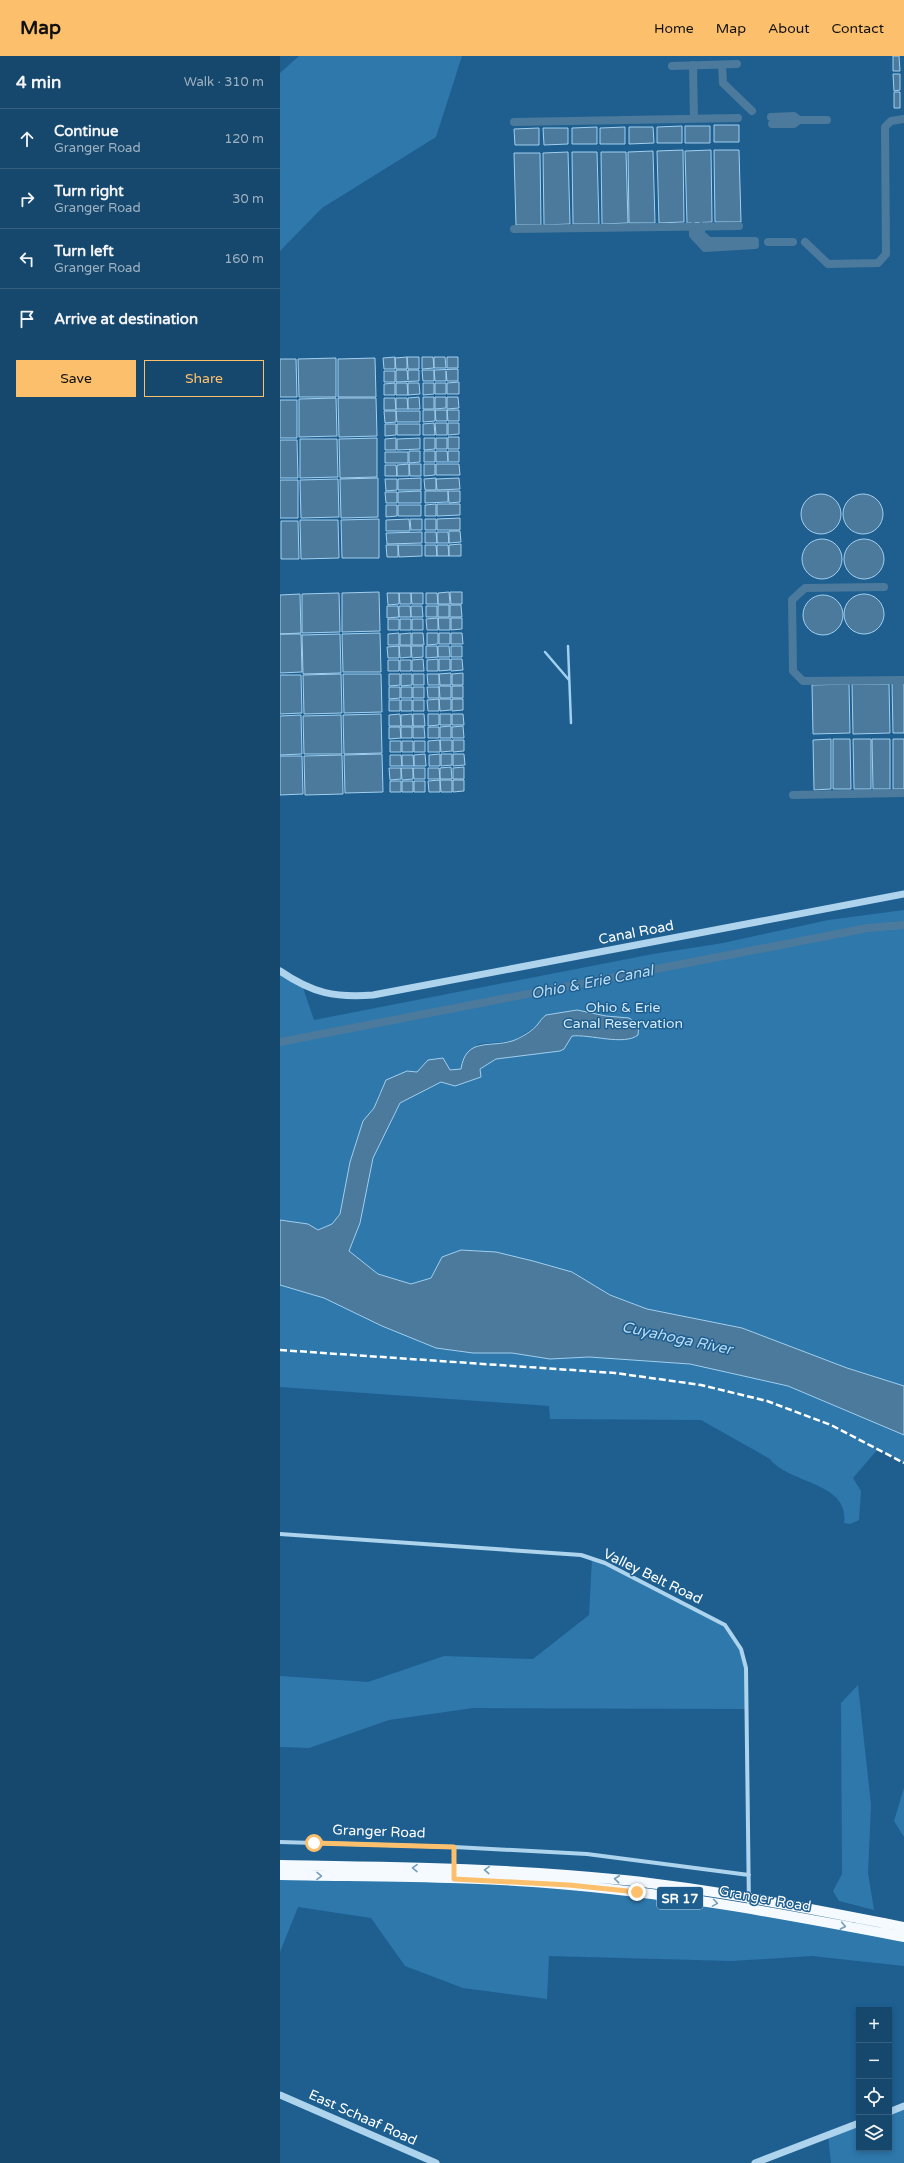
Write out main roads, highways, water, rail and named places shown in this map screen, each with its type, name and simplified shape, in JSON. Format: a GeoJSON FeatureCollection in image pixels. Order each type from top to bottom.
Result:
{"type":"FeatureCollection","features":[{"type":"Feature","properties":{"kind":"main road","name":"Granger Road"},"geometry":{"type":"LineString","coordinates":[[280,1865],[454,1874],[601,1878],[660,1884],[904,1937]]}},
{"type":"Feature","properties":{"kind":"main road","name":"Granger Road"},"geometry":{"type":"LineString","coordinates":[[280,1875],[454,1874]]}},
{"type":"Feature","properties":{"kind":"main road","name":"Granger Road"},"geometry":{"type":"LineString","coordinates":[[749,1903],[904,1927]]}},
{"type":"Feature","properties":{"kind":"water"},"geometry":{"type":"Polygon","coordinates":[[[893,56],[899,56],[900,71],[893,71],[893,56]]]}},
{"type":"Feature","properties":{"kind":"water"},"geometry":{"type":"Polygon","coordinates":[[[893,74],[900,74],[900,90],[894,91],[893,74]]]}},
{"type":"Feature","properties":{"kind":"water"},"geometry":{"type":"Polygon","coordinates":[[[894,92],[900,92],[900,108],[894,108],[894,92]]]}},
{"type":"Feature","properties":{"kind":"water"},"geometry":{"type":"Polygon","coordinates":[[[714,125],[739,125],[739,142],[714,142],[714,125]]]}},
{"type":"Feature","properties":{"kind":"water"},"geometry":{"type":"Polygon","coordinates":[[[682,126],[682,143],[657,143],[657,127],[682,126]]]}},
{"type":"Feature","properties":{"kind":"water"},"geometry":{"type":"Polygon","coordinates":[[[685,126],[710,126],[710,143],[685,143],[685,126]]]}},
{"type":"Feature","properties":{"kind":"water"},"geometry":{"type":"Polygon","coordinates":[[[597,127],[597,144],[572,144],[572,128],[597,127]]]}},
{"type":"Feature","properties":{"kind":"water"},"geometry":{"type":"Polygon","coordinates":[[[625,127],[625,144],[600,144],[600,128],[625,127]]]}},
{"type":"Feature","properties":{"kind":"water"},"geometry":{"type":"Polygon","coordinates":[[[629,127],[653,127],[654,143],[629,144],[629,127]]]}},
{"type":"Feature","properties":{"kind":"water"},"geometry":{"type":"Polygon","coordinates":[[[539,128],[539,145],[515,145],[514,129],[539,128]]]}},
{"type":"Feature","properties":{"kind":"water"},"geometry":{"type":"Polygon","coordinates":[[[543,128],[568,128],[568,144],[544,145],[543,128]]]}},
{"type":"Feature","properties":{"kind":"water"},"geometry":{"type":"Polygon","coordinates":[[[683,150],[684,222],[659,223],[657,151],[683,150]]]}},
{"type":"Feature","properties":{"kind":"water"},"geometry":{"type":"Polygon","coordinates":[[[711,150],[712,222],[687,223],[685,151],[711,150]]]}},
{"type":"Feature","properties":{"kind":"water"},"geometry":{"type":"Polygon","coordinates":[[[714,150],[739,150],[741,222],[715,222],[714,150]]]}},
{"type":"Feature","properties":{"kind":"water"},"geometry":{"type":"Polygon","coordinates":[[[653,151],[655,223],[629,223],[628,152],[653,151]]]}},
{"type":"Feature","properties":{"kind":"water"},"geometry":{"type":"Polygon","coordinates":[[[568,152],[570,224],[544,225],[543,153],[568,152]]]}},
{"type":"Feature","properties":{"kind":"water"},"geometry":{"type":"Polygon","coordinates":[[[572,152],[597,152],[599,224],[573,224],[572,152]]]}},
{"type":"Feature","properties":{"kind":"water"},"geometry":{"type":"Polygon","coordinates":[[[601,152],[626,152],[628,223],[602,224],[601,152]]]}},
{"type":"Feature","properties":{"kind":"water"},"geometry":{"type":"Polygon","coordinates":[[[514,153],[540,153],[541,225],[516,225],[514,153]]]}},
{"type":"Feature","properties":{"kind":"water"},"geometry":{"type":"Polygon","coordinates":[[[395,357],[395,369],[384,369],[383,358],[395,357]]]}},
{"type":"Feature","properties":{"kind":"water"},"geometry":{"type":"Polygon","coordinates":[[[407,357],[419,357],[419,369],[408,369],[407,357]]]}},
{"type":"Feature","properties":{"kind":"water"},"geometry":{"type":"Polygon","coordinates":[[[407,357],[407,369],[396,369],[395,358],[407,357]]]}},
{"type":"Feature","properties":{"kind":"water"},"geometry":{"type":"Polygon","coordinates":[[[422,357],[433,357],[434,368],[422,369],[422,357]]]}},
{"type":"Feature","properties":{"kind":"water"},"geometry":{"type":"Polygon","coordinates":[[[434,357],[445,357],[446,368],[434,368],[434,357]]]}},
{"type":"Feature","properties":{"kind":"water"},"geometry":{"type":"Polygon","coordinates":[[[447,357],[458,357],[458,368],[447,368],[447,357]]]}},
{"type":"Feature","properties":{"kind":"water"},"geometry":{"type":"Polygon","coordinates":[[[336,358],[336,397],[299,397],[298,359],[336,358]]]}},
{"type":"Feature","properties":{"kind":"water"},"geometry":{"type":"Polygon","coordinates":[[[375,358],[376,397],[338,397],[338,359],[375,358]]]}},
{"type":"Feature","properties":{"kind":"water"},"geometry":{"type":"Polygon","coordinates":[[[280,359],[296,359],[297,397],[280,397],[280,359]]]}},
{"type":"Feature","properties":{"kind":"water"},"geometry":{"type":"Polygon","coordinates":[[[458,369],[458,381],[447,381],[446,371],[446,381],[435,381],[434,370],[458,369]]]}},
{"type":"Feature","properties":{"kind":"water"},"geometry":{"type":"Polygon","coordinates":[[[396,370],[407,370],[408,380],[408,370],[419,370],[419,381],[396,382],[396,370]]]}},
{"type":"Feature","properties":{"kind":"water"},"geometry":{"type":"Polygon","coordinates":[[[422,370],[434,370],[434,381],[423,381],[422,370]]]}},
{"type":"Feature","properties":{"kind":"water"},"geometry":{"type":"Polygon","coordinates":[[[384,371],[395,371],[395,382],[384,382],[384,371]]]}},
{"type":"Feature","properties":{"kind":"water"},"geometry":{"type":"Polygon","coordinates":[[[459,382],[459,394],[447,394],[447,383],[459,382]]]}},
{"type":"Feature","properties":{"kind":"water"},"geometry":{"type":"Polygon","coordinates":[[[395,383],[395,395],[384,395],[384,384],[395,383]]]}},
{"type":"Feature","properties":{"kind":"water"},"geometry":{"type":"Polygon","coordinates":[[[396,383],[407,383],[408,395],[396,395],[396,383]]]}},
{"type":"Feature","properties":{"kind":"water"},"geometry":{"type":"Polygon","coordinates":[[[408,383],[419,383],[420,394],[408,395],[408,383]]]}},
{"type":"Feature","properties":{"kind":"water"},"geometry":{"type":"Polygon","coordinates":[[[423,383],[434,383],[434,394],[423,395],[423,383]]]}},
{"type":"Feature","properties":{"kind":"water"},"geometry":{"type":"Polygon","coordinates":[[[435,383],[446,383],[446,394],[435,394],[435,383]]]}},
{"type":"Feature","properties":{"kind":"water"},"geometry":{"type":"Polygon","coordinates":[[[419,397],[420,409],[408,409],[408,398],[419,397]]]}},
{"type":"Feature","properties":{"kind":"water"},"geometry":{"type":"Polygon","coordinates":[[[423,397],[434,397],[434,409],[423,409],[423,397]]]}},
{"type":"Feature","properties":{"kind":"water"},"geometry":{"type":"Polygon","coordinates":[[[435,397],[446,397],[446,408],[435,409],[435,397]]]}},
{"type":"Feature","properties":{"kind":"water"},"geometry":{"type":"Polygon","coordinates":[[[447,397],[458,397],[459,408],[447,409],[447,397]]]}},
{"type":"Feature","properties":{"kind":"water"},"geometry":{"type":"Polygon","coordinates":[[[336,398],[337,436],[299,437],[299,399],[336,398]]]}},
{"type":"Feature","properties":{"kind":"water"},"geometry":{"type":"Polygon","coordinates":[[[338,398],[376,398],[377,436],[339,437],[338,398]]]}},
{"type":"Feature","properties":{"kind":"water"},"geometry":{"type":"Polygon","coordinates":[[[384,398],[395,398],[396,410],[384,410],[384,398]]]}},
{"type":"Feature","properties":{"kind":"water"},"geometry":{"type":"Polygon","coordinates":[[[396,398],[407,398],[408,409],[396,409],[396,398]]]}},
{"type":"Feature","properties":{"kind":"water"},"geometry":{"type":"Polygon","coordinates":[[[280,400],[297,400],[297,438],[280,438],[280,400]]]}},
{"type":"Feature","properties":{"kind":"water"},"geometry":{"type":"Polygon","coordinates":[[[423,410],[435,410],[435,421],[423,422],[423,410]]]}},
{"type":"Feature","properties":{"kind":"water"},"geometry":{"type":"Polygon","coordinates":[[[435,410],[447,410],[447,421],[436,421],[435,410]]]}},
{"type":"Feature","properties":{"kind":"water"},"geometry":{"type":"Polygon","coordinates":[[[447,410],[459,410],[459,421],[448,421],[447,410]]]}},
{"type":"Feature","properties":{"kind":"water"},"geometry":{"type":"Polygon","coordinates":[[[384,411],[396,411],[396,422],[385,423],[384,411]]]}},
{"type":"Feature","properties":{"kind":"water"},"geometry":{"type":"Polygon","coordinates":[[[396,411],[420,411],[420,422],[397,422],[396,411]]]}},
{"type":"Feature","properties":{"kind":"water"},"geometry":{"type":"Polygon","coordinates":[[[434,423],[435,435],[423,435],[423,424],[434,423]]]}},
{"type":"Feature","properties":{"kind":"water"},"geometry":{"type":"Polygon","coordinates":[[[435,423],[447,423],[447,435],[436,435],[435,423]]]}},
{"type":"Feature","properties":{"kind":"water"},"geometry":{"type":"Polygon","coordinates":[[[448,423],[459,423],[459,434],[448,435],[448,423]]]}},
{"type":"Feature","properties":{"kind":"water"},"geometry":{"type":"Polygon","coordinates":[[[385,424],[396,424],[396,435],[385,436],[385,424]]]}},
{"type":"Feature","properties":{"kind":"water"},"geometry":{"type":"Polygon","coordinates":[[[397,424],[420,424],[420,435],[397,435],[397,424]]]}},
{"type":"Feature","properties":{"kind":"water"},"geometry":{"type":"Polygon","coordinates":[[[448,437],[459,437],[459,449],[448,449],[448,437]]]}},
{"type":"Feature","properties":{"kind":"water"},"geometry":{"type":"Polygon","coordinates":[[[377,438],[377,477],[340,478],[339,439],[377,438]]]}},
{"type":"Feature","properties":{"kind":"water"},"geometry":{"type":"Polygon","coordinates":[[[396,438],[396,450],[385,450],[385,439],[396,438]]]}},
{"type":"Feature","properties":{"kind":"water"},"geometry":{"type":"Polygon","coordinates":[[[420,438],[420,449],[397,450],[397,439],[420,438]]]}},
{"type":"Feature","properties":{"kind":"water"},"geometry":{"type":"Polygon","coordinates":[[[424,438],[435,438],[435,449],[424,450],[424,438]]]}},
{"type":"Feature","properties":{"kind":"water"},"geometry":{"type":"Polygon","coordinates":[[[436,438],[447,438],[447,449],[436,449],[436,438]]]}},
{"type":"Feature","properties":{"kind":"water"},"geometry":{"type":"Polygon","coordinates":[[[300,439],[337,439],[338,477],[300,478],[300,439]]]}},
{"type":"Feature","properties":{"kind":"water"},"geometry":{"type":"Polygon","coordinates":[[[280,440],[297,440],[298,478],[280,478],[280,440]]]}},
{"type":"Feature","properties":{"kind":"water"},"geometry":{"type":"Polygon","coordinates":[[[409,451],[420,451],[420,462],[409,463],[409,451]]]}},
{"type":"Feature","properties":{"kind":"water"},"geometry":{"type":"Polygon","coordinates":[[[424,451],[435,451],[435,462],[424,462],[424,451]]]}},
{"type":"Feature","properties":{"kind":"water"},"geometry":{"type":"Polygon","coordinates":[[[436,451],[447,451],[448,461],[448,451],[459,451],[459,462],[436,462],[436,451]]]}},
{"type":"Feature","properties":{"kind":"water"},"geometry":{"type":"Polygon","coordinates":[[[385,452],[408,452],[408,463],[385,463],[385,452]]]}},
{"type":"Feature","properties":{"kind":"water"},"geometry":{"type":"Polygon","coordinates":[[[409,464],[421,464],[421,476],[410,476],[409,464]]]}},
{"type":"Feature","properties":{"kind":"water"},"geometry":{"type":"Polygon","coordinates":[[[409,464],[409,476],[397,476],[397,465],[409,464]]]}},
{"type":"Feature","properties":{"kind":"water"},"geometry":{"type":"Polygon","coordinates":[[[424,464],[435,464],[435,475],[424,476],[424,464]]]}},
{"type":"Feature","properties":{"kind":"water"},"geometry":{"type":"Polygon","coordinates":[[[436,464],[459,464],[460,475],[436,475],[436,464]]]}},
{"type":"Feature","properties":{"kind":"water"},"geometry":{"type":"Polygon","coordinates":[[[385,465],[396,465],[397,476],[385,476],[385,465]]]}},
{"type":"Feature","properties":{"kind":"water"},"geometry":{"type":"Polygon","coordinates":[[[378,478],[378,517],[341,518],[340,479],[378,478]]]}},
{"type":"Feature","properties":{"kind":"water"},"geometry":{"type":"Polygon","coordinates":[[[421,478],[421,490],[398,490],[398,479],[421,478]]]}},
{"type":"Feature","properties":{"kind":"water"},"geometry":{"type":"Polygon","coordinates":[[[436,478],[436,490],[425,490],[424,479],[436,478]]]}},
{"type":"Feature","properties":{"kind":"water"},"geometry":{"type":"Polygon","coordinates":[[[459,478],[460,489],[437,490],[436,479],[459,478]]]}},
{"type":"Feature","properties":{"kind":"water"},"geometry":{"type":"Polygon","coordinates":[[[338,479],[339,517],[301,518],[300,480],[338,479]]]}},
{"type":"Feature","properties":{"kind":"water"},"geometry":{"type":"Polygon","coordinates":[[[385,479],[397,479],[397,490],[386,491],[385,479]]]}},
{"type":"Feature","properties":{"kind":"water"},"geometry":{"type":"Polygon","coordinates":[[[280,480],[298,480],[298,518],[280,518],[280,480]]]}},
{"type":"Feature","properties":{"kind":"water"},"geometry":{"type":"Polygon","coordinates":[[[421,491],[421,503],[398,503],[398,492],[421,491]]]}},
{"type":"Feature","properties":{"kind":"water"},"geometry":{"type":"Polygon","coordinates":[[[425,491],[448,491],[448,502],[425,503],[425,491]]]}},
{"type":"Feature","properties":{"kind":"water"},"geometry":{"type":"Polygon","coordinates":[[[448,491],[460,491],[460,502],[449,503],[448,491]]]}},
{"type":"Feature","properties":{"kind":"water"},"geometry":{"type":"Polygon","coordinates":[[[385,492],[397,492],[397,503],[386,503],[385,492]]]}},
{"type":"Feature","properties":{"kind":"water"},"geometry":{"type":"Polygon","coordinates":[[[825,494],[832,497],[838,503],[841,514],[840,522],[832,531],[825,534],[817,534],[810,531],[802,522],[801,510],[804,503],[813,495],[825,494]]]}},
{"type":"Feature","properties":{"kind":"water"},"geometry":{"type":"Polygon","coordinates":[[[867,494],[874,497],[880,503],[883,514],[882,522],[874,531],[867,534],[859,534],[852,531],[844,522],[843,510],[846,503],[855,495],[867,494]]]}},
{"type":"Feature","properties":{"kind":"water"},"geometry":{"type":"Polygon","coordinates":[[[436,504],[436,516],[425,516],[425,505],[436,504]]]}},
{"type":"Feature","properties":{"kind":"water"},"geometry":{"type":"Polygon","coordinates":[[[437,504],[460,504],[460,515],[437,516],[437,504]]]}},
{"type":"Feature","properties":{"kind":"water"},"geometry":{"type":"Polygon","coordinates":[[[386,505],[397,505],[397,516],[386,517],[386,505]]]}},
{"type":"Feature","properties":{"kind":"water"},"geometry":{"type":"Polygon","coordinates":[[[398,505],[421,505],[421,516],[398,516],[398,505]]]}},
{"type":"Feature","properties":{"kind":"water"},"geometry":{"type":"Polygon","coordinates":[[[460,518],[460,530],[437,530],[437,519],[460,518]]]}},
{"type":"Feature","properties":{"kind":"water"},"geometry":{"type":"Polygon","coordinates":[[[379,519],[379,558],[342,558],[341,520],[379,519]]]}},
{"type":"Feature","properties":{"kind":"water"},"geometry":{"type":"Polygon","coordinates":[[[409,519],[410,531],[386,531],[386,520],[409,519]]]}},
{"type":"Feature","properties":{"kind":"water"},"geometry":{"type":"Polygon","coordinates":[[[410,519],[422,519],[422,530],[411,530],[410,519]]]}},
{"type":"Feature","properties":{"kind":"water"},"geometry":{"type":"Polygon","coordinates":[[[425,519],[436,519],[436,530],[425,530],[425,519]]]}},
{"type":"Feature","properties":{"kind":"water"},"geometry":{"type":"Polygon","coordinates":[[[300,520],[338,520],[339,558],[301,559],[300,520]]]}},
{"type":"Feature","properties":{"kind":"water"},"geometry":{"type":"Polygon","coordinates":[[[281,521],[298,521],[299,559],[281,559],[281,521]]]}},
{"type":"Feature","properties":{"kind":"water"},"geometry":{"type":"Polygon","coordinates":[[[449,531],[460,531],[461,542],[449,543],[449,531]]]}},
{"type":"Feature","properties":{"kind":"water"},"geometry":{"type":"Polygon","coordinates":[[[422,532],[422,543],[387,544],[386,533],[422,532]]]}},
{"type":"Feature","properties":{"kind":"water"},"geometry":{"type":"Polygon","coordinates":[[[425,532],[436,532],[437,543],[425,543],[425,532]]]}},
{"type":"Feature","properties":{"kind":"water"},"geometry":{"type":"Polygon","coordinates":[[[437,532],[448,532],[449,543],[437,543],[437,532]]]}},
{"type":"Feature","properties":{"kind":"water"},"geometry":{"type":"Polygon","coordinates":[[[826,539],[833,542],[839,548],[842,559],[841,567],[833,576],[826,579],[818,579],[811,576],[803,567],[802,555],[805,548],[814,540],[826,539]]]}},
{"type":"Feature","properties":{"kind":"water"},"geometry":{"type":"Polygon","coordinates":[[[868,539],[875,542],[881,548],[884,559],[883,567],[875,576],[868,579],[860,579],[853,576],[845,567],[844,555],[847,548],[856,540],[868,539]]]}},
{"type":"Feature","properties":{"kind":"water"},"geometry":{"type":"Polygon","coordinates":[[[461,544],[461,556],[449,556],[449,545],[461,544]]]}},
{"type":"Feature","properties":{"kind":"water"},"geometry":{"type":"Polygon","coordinates":[[[386,545],[398,545],[398,557],[387,557],[386,545]]]}},
{"type":"Feature","properties":{"kind":"water"},"geometry":{"type":"Polygon","coordinates":[[[398,545],[422,545],[422,556],[399,557],[398,545]]]}},
{"type":"Feature","properties":{"kind":"water"},"geometry":{"type":"Polygon","coordinates":[[[425,545],[436,545],[437,556],[425,556],[425,545]]]}},
{"type":"Feature","properties":{"kind":"water"},"geometry":{"type":"Polygon","coordinates":[[[437,545],[448,545],[449,556],[437,556],[437,545]]]}},
{"type":"Feature","properties":{"kind":"water"},"geometry":{"type":"Polygon","coordinates":[[[379,592],[380,631],[342,632],[342,593],[379,592]]]}},
{"type":"Feature","properties":{"kind":"water"},"geometry":{"type":"Polygon","coordinates":[[[449,592],[450,604],[438,604],[438,593],[449,592]]]}},
{"type":"Feature","properties":{"kind":"water"},"geometry":{"type":"Polygon","coordinates":[[[450,592],[462,592],[462,604],[451,604],[450,592]]]}},
{"type":"Feature","properties":{"kind":"water"},"geometry":{"type":"Polygon","coordinates":[[[339,593],[340,632],[302,633],[302,594],[339,593]]]}},
{"type":"Feature","properties":{"kind":"water"},"geometry":{"type":"Polygon","coordinates":[[[387,593],[399,593],[399,604],[388,605],[387,593]]]}},
{"type":"Feature","properties":{"kind":"water"},"geometry":{"type":"Polygon","coordinates":[[[399,593],[411,593],[411,604],[400,604],[399,593]]]}},
{"type":"Feature","properties":{"kind":"water"},"geometry":{"type":"Polygon","coordinates":[[[411,593],[423,593],[423,604],[412,604],[411,593]]]}},
{"type":"Feature","properties":{"kind":"water"},"geometry":{"type":"Polygon","coordinates":[[[426,593],[437,593],[438,604],[426,604],[426,593]]]}},
{"type":"Feature","properties":{"kind":"water"},"geometry":{"type":"Polygon","coordinates":[[[300,594],[301,633],[280,634],[280,595],[300,594]]]}},
{"type":"Feature","properties":{"kind":"water"},"geometry":{"type":"Polygon","coordinates":[[[868,594],[875,597],[881,603],[884,614],[883,622],[875,631],[868,634],[860,634],[853,631],[845,622],[844,610],[847,603],[856,595],[868,594]]]}},
{"type":"Feature","properties":{"kind":"water"},"geometry":{"type":"Polygon","coordinates":[[[827,595],[834,598],[840,604],[843,615],[842,623],[834,632],[827,635],[819,635],[812,632],[804,623],[803,611],[806,604],[815,596],[827,595]]]}},
{"type":"Feature","properties":{"kind":"water"},"geometry":{"type":"Polygon","coordinates":[[[438,605],[449,605],[449,617],[438,617],[438,605]]]}},
{"type":"Feature","properties":{"kind":"water"},"geometry":{"type":"Polygon","coordinates":[[[450,605],[461,605],[462,617],[450,617],[450,605]]]}},
{"type":"Feature","properties":{"kind":"water"},"geometry":{"type":"Polygon","coordinates":[[[387,606],[398,606],[399,617],[387,618],[387,606]]]}},
{"type":"Feature","properties":{"kind":"water"},"geometry":{"type":"Polygon","coordinates":[[[399,606],[410,606],[411,617],[399,617],[399,606]]]}},
{"type":"Feature","properties":{"kind":"water"},"geometry":{"type":"Polygon","coordinates":[[[411,606],[422,606],[423,617],[411,617],[411,606]]]}},
{"type":"Feature","properties":{"kind":"water"},"geometry":{"type":"Polygon","coordinates":[[[426,606],[437,606],[437,617],[426,617],[426,606]]]}},
{"type":"Feature","properties":{"kind":"water"},"geometry":{"type":"Polygon","coordinates":[[[438,618],[450,618],[450,630],[439,630],[438,618]]]}},
{"type":"Feature","properties":{"kind":"water"},"geometry":{"type":"Polygon","coordinates":[[[438,618],[438,630],[427,630],[426,619],[438,618]]]}},
{"type":"Feature","properties":{"kind":"water"},"geometry":{"type":"Polygon","coordinates":[[[451,618],[462,618],[462,629],[451,630],[451,618]]]}},
{"type":"Feature","properties":{"kind":"water"},"geometry":{"type":"Polygon","coordinates":[[[388,619],[399,619],[399,630],[388,630],[388,619]]]}},
{"type":"Feature","properties":{"kind":"water"},"geometry":{"type":"Polygon","coordinates":[[[400,619],[411,619],[411,630],[400,630],[400,619]]]}},
{"type":"Feature","properties":{"kind":"water"},"geometry":{"type":"Polygon","coordinates":[[[412,619],[423,619],[423,630],[412,630],[412,619]]]}},
{"type":"Feature","properties":{"kind":"water"},"geometry":{"type":"Polygon","coordinates":[[[380,633],[381,672],[343,672],[342,634],[380,633]]]}},
{"type":"Feature","properties":{"kind":"water"},"geometry":{"type":"Polygon","coordinates":[[[399,633],[399,645],[388,645],[388,634],[399,633]]]}},
{"type":"Feature","properties":{"kind":"water"},"geometry":{"type":"Polygon","coordinates":[[[411,633],[411,645],[400,645],[400,634],[411,633]]]}},
{"type":"Feature","properties":{"kind":"water"},"geometry":{"type":"Polygon","coordinates":[[[412,633],[423,633],[424,645],[412,645],[412,633]]]}},
{"type":"Feature","properties":{"kind":"water"},"geometry":{"type":"Polygon","coordinates":[[[427,633],[438,633],[438,644],[427,645],[427,633]]]}},
{"type":"Feature","properties":{"kind":"water"},"geometry":{"type":"Polygon","coordinates":[[[439,633],[450,633],[450,644],[439,644],[439,633]]]}},
{"type":"Feature","properties":{"kind":"water"},"geometry":{"type":"Polygon","coordinates":[[[451,633],[462,633],[463,644],[451,644],[451,633]]]}},
{"type":"Feature","properties":{"kind":"water"},"geometry":{"type":"Polygon","coordinates":[[[280,634],[301,634],[302,672],[280,673],[280,634]]]}},
{"type":"Feature","properties":{"kind":"water"},"geometry":{"type":"Polygon","coordinates":[[[340,634],[341,673],[303,674],[302,635],[340,634]]]}},
{"type":"Feature","properties":{"kind":"water"},"geometry":{"type":"Polygon","coordinates":[[[399,646],[411,646],[411,657],[400,658],[399,646]]]}},
{"type":"Feature","properties":{"kind":"water"},"geometry":{"type":"Polygon","coordinates":[[[399,646],[399,658],[388,658],[387,647],[399,646]]]}},
{"type":"Feature","properties":{"kind":"water"},"geometry":{"type":"Polygon","coordinates":[[[411,646],[423,646],[423,657],[412,658],[411,646]]]}},
{"type":"Feature","properties":{"kind":"water"},"geometry":{"type":"Polygon","coordinates":[[[426,646],[437,646],[438,657],[426,658],[426,646]]]}},
{"type":"Feature","properties":{"kind":"water"},"geometry":{"type":"Polygon","coordinates":[[[438,646],[449,646],[450,657],[438,657],[438,646]]]}},
{"type":"Feature","properties":{"kind":"water"},"geometry":{"type":"Polygon","coordinates":[[[451,646],[462,646],[462,657],[451,657],[451,646]]]}},
{"type":"Feature","properties":{"kind":"water"},"geometry":{"type":"Polygon","coordinates":[[[423,659],[424,671],[412,671],[412,660],[423,659]]]}},
{"type":"Feature","properties":{"kind":"water"},"geometry":{"type":"Polygon","coordinates":[[[438,659],[438,671],[427,671],[427,660],[438,659]]]}},
{"type":"Feature","properties":{"kind":"water"},"geometry":{"type":"Polygon","coordinates":[[[439,659],[450,659],[450,670],[439,671],[439,659]]]}},
{"type":"Feature","properties":{"kind":"water"},"geometry":{"type":"Polygon","coordinates":[[[451,659],[462,659],[463,670],[451,671],[451,659]]]}},
{"type":"Feature","properties":{"kind":"water"},"geometry":{"type":"Polygon","coordinates":[[[388,660],[399,660],[399,671],[388,671],[388,660]]]}},
{"type":"Feature","properties":{"kind":"water"},"geometry":{"type":"Polygon","coordinates":[[[400,660],[411,660],[411,671],[400,671],[400,660]]]}},
{"type":"Feature","properties":{"kind":"water"},"geometry":{"type":"Polygon","coordinates":[[[451,673],[451,685],[440,685],[439,674],[451,673]]]}},
{"type":"Feature","properties":{"kind":"water"},"geometry":{"type":"Polygon","coordinates":[[[463,673],[463,685],[452,685],[452,674],[463,673]]]}},
{"type":"Feature","properties":{"kind":"water"},"geometry":{"type":"Polygon","coordinates":[[[341,674],[342,713],[304,714],[303,675],[341,674]]]}},
{"type":"Feature","properties":{"kind":"water"},"geometry":{"type":"Polygon","coordinates":[[[343,674],[381,674],[382,712],[344,713],[343,674]]]}},
{"type":"Feature","properties":{"kind":"water"},"geometry":{"type":"Polygon","coordinates":[[[389,674],[400,674],[400,685],[389,686],[389,674]]]}},
{"type":"Feature","properties":{"kind":"water"},"geometry":{"type":"Polygon","coordinates":[[[401,674],[412,674],[412,685],[401,686],[401,674]]]}},
{"type":"Feature","properties":{"kind":"water"},"geometry":{"type":"Polygon","coordinates":[[[413,674],[424,674],[424,685],[413,685],[413,674]]]}},
{"type":"Feature","properties":{"kind":"water"},"geometry":{"type":"Polygon","coordinates":[[[427,674],[439,674],[439,685],[428,685],[427,674]]]}},
{"type":"Feature","properties":{"kind":"water"},"geometry":{"type":"Polygon","coordinates":[[[280,675],[301,675],[302,713],[280,714],[280,675]]]}},
{"type":"Feature","properties":{"kind":"water"},"geometry":{"type":"Polygon","coordinates":[[[892,683],[904,683],[904,733],[893,733],[892,683]]]}},
{"type":"Feature","properties":{"kind":"water"},"geometry":{"type":"Polygon","coordinates":[[[849,684],[850,733],[813,734],[812,685],[849,684]]]}},
{"type":"Feature","properties":{"kind":"water"},"geometry":{"type":"Polygon","coordinates":[[[852,684],[889,684],[890,733],[853,734],[852,684]]]}},
{"type":"Feature","properties":{"kind":"water"},"geometry":{"type":"Polygon","coordinates":[[[439,686],[451,686],[451,698],[440,698],[439,686]]]}},
{"type":"Feature","properties":{"kind":"water"},"geometry":{"type":"Polygon","coordinates":[[[452,686],[463,686],[463,698],[452,698],[452,686]]]}},
{"type":"Feature","properties":{"kind":"water"},"geometry":{"type":"Polygon","coordinates":[[[389,687],[400,687],[400,698],[389,699],[389,687]]]}},
{"type":"Feature","properties":{"kind":"water"},"geometry":{"type":"Polygon","coordinates":[[[401,687],[412,687],[412,698],[401,698],[401,687]]]}},
{"type":"Feature","properties":{"kind":"water"},"geometry":{"type":"Polygon","coordinates":[[[413,687],[424,687],[424,698],[413,698],[413,687]]]}},
{"type":"Feature","properties":{"kind":"water"},"geometry":{"type":"Polygon","coordinates":[[[427,687],[439,687],[439,698],[428,698],[427,687]]]}},
{"type":"Feature","properties":{"kind":"water"},"geometry":{"type":"Polygon","coordinates":[[[439,699],[451,699],[451,710],[440,711],[439,699]]]}},
{"type":"Feature","properties":{"kind":"water"},"geometry":{"type":"Polygon","coordinates":[[[439,699],[439,711],[428,711],[427,700],[439,699]]]}},
{"type":"Feature","properties":{"kind":"water"},"geometry":{"type":"Polygon","coordinates":[[[452,699],[463,699],[463,710],[452,711],[452,699]]]}},
{"type":"Feature","properties":{"kind":"water"},"geometry":{"type":"Polygon","coordinates":[[[389,700],[400,700],[400,711],[389,711],[389,700]]]}},
{"type":"Feature","properties":{"kind":"water"},"geometry":{"type":"Polygon","coordinates":[[[401,700],[412,700],[412,711],[401,711],[401,700]]]}},
{"type":"Feature","properties":{"kind":"water"},"geometry":{"type":"Polygon","coordinates":[[[413,700],[424,700],[424,711],[413,711],[413,700]]]}},
{"type":"Feature","properties":{"kind":"water"},"geometry":{"type":"Polygon","coordinates":[[[381,714],[382,753],[344,754],[343,715],[381,714]]]}},
{"type":"Feature","properties":{"kind":"water"},"geometry":{"type":"Polygon","coordinates":[[[400,714],[401,726],[389,726],[389,715],[400,714]]]}},
{"type":"Feature","properties":{"kind":"water"},"geometry":{"type":"Polygon","coordinates":[[[412,714],[413,726],[401,726],[401,715],[412,714]]]}},
{"type":"Feature","properties":{"kind":"water"},"geometry":{"type":"Polygon","coordinates":[[[413,714],[424,714],[425,726],[413,726],[413,714]]]}},
{"type":"Feature","properties":{"kind":"water"},"geometry":{"type":"Polygon","coordinates":[[[428,714],[439,714],[439,725],[428,726],[428,714]]]}},
{"type":"Feature","properties":{"kind":"water"},"geometry":{"type":"Polygon","coordinates":[[[440,714],[451,714],[451,725],[440,725],[440,714]]]}},
{"type":"Feature","properties":{"kind":"water"},"geometry":{"type":"Polygon","coordinates":[[[452,714],[463,714],[464,725],[452,725],[452,714]]]}},
{"type":"Feature","properties":{"kind":"water"},"geometry":{"type":"Polygon","coordinates":[[[301,715],[302,754],[280,755],[280,716],[301,715]]]}},
{"type":"Feature","properties":{"kind":"water"},"geometry":{"type":"Polygon","coordinates":[[[341,715],[342,754],[304,754],[303,716],[341,715]]]}},
{"type":"Feature","properties":{"kind":"water"},"geometry":{"type":"Polygon","coordinates":[[[451,726],[451,738],[440,738],[440,727],[451,726]]]}},
{"type":"Feature","properties":{"kind":"water"},"geometry":{"type":"Polygon","coordinates":[[[463,726],[464,738],[452,738],[452,727],[463,726]]]}},
{"type":"Feature","properties":{"kind":"water"},"geometry":{"type":"Polygon","coordinates":[[[389,727],[400,727],[401,738],[389,739],[389,727]]]}},
{"type":"Feature","properties":{"kind":"water"},"geometry":{"type":"Polygon","coordinates":[[[401,727],[412,727],[412,738],[401,738],[401,727]]]}},
{"type":"Feature","properties":{"kind":"water"},"geometry":{"type":"Polygon","coordinates":[[[413,727],[424,727],[425,738],[413,738],[413,727]]]}},
{"type":"Feature","properties":{"kind":"water"},"geometry":{"type":"Polygon","coordinates":[[[428,727],[439,727],[439,738],[428,738],[428,727]]]}},
{"type":"Feature","properties":{"kind":"water"},"geometry":{"type":"Polygon","coordinates":[[[831,739],[831,789],[814,790],[813,740],[831,739]]]}},
{"type":"Feature","properties":{"kind":"water"},"geometry":{"type":"Polygon","coordinates":[[[833,739],[850,739],[851,789],[833,789],[833,739]]]}},
{"type":"Feature","properties":{"kind":"water"},"geometry":{"type":"Polygon","coordinates":[[[853,739],[871,739],[871,789],[854,789],[853,739]]]}},
{"type":"Feature","properties":{"kind":"water"},"geometry":{"type":"Polygon","coordinates":[[[872,739],[890,739],[890,789],[873,789],[872,739]]]}},
{"type":"Feature","properties":{"kind":"water"},"geometry":{"type":"Polygon","coordinates":[[[893,739],[904,739],[904,789],[893,789],[893,739]]]}},
{"type":"Feature","properties":{"kind":"water"},"geometry":{"type":"Polygon","coordinates":[[[440,740],[452,740],[452,751],[441,752],[440,740]]]}},
{"type":"Feature","properties":{"kind":"water"},"geometry":{"type":"Polygon","coordinates":[[[440,740],[440,752],[428,752],[428,741],[440,740]]]}},
{"type":"Feature","properties":{"kind":"water"},"geometry":{"type":"Polygon","coordinates":[[[453,740],[464,740],[464,751],[453,752],[453,740]]]}},
{"type":"Feature","properties":{"kind":"water"},"geometry":{"type":"Polygon","coordinates":[[[390,741],[401,741],[401,752],[390,752],[390,741]]]}},
{"type":"Feature","properties":{"kind":"water"},"geometry":{"type":"Polygon","coordinates":[[[402,741],[413,741],[413,752],[402,752],[402,741]]]}},
{"type":"Feature","properties":{"kind":"water"},"geometry":{"type":"Polygon","coordinates":[[[414,741],[425,741],[425,752],[414,752],[414,741]]]}},
{"type":"Feature","properties":{"kind":"water"},"geometry":{"type":"Polygon","coordinates":[[[382,754],[383,792],[345,793],[344,755],[382,754]]]}},
{"type":"Feature","properties":{"kind":"water"},"geometry":{"type":"Polygon","coordinates":[[[425,754],[426,766],[414,766],[414,755],[425,754]]]}},
{"type":"Feature","properties":{"kind":"water"},"geometry":{"type":"Polygon","coordinates":[[[440,754],[440,766],[429,766],[429,755],[440,754]]]}},
{"type":"Feature","properties":{"kind":"water"},"geometry":{"type":"Polygon","coordinates":[[[441,754],[452,754],[452,765],[441,766],[441,754]]]}},
{"type":"Feature","properties":{"kind":"water"},"geometry":{"type":"Polygon","coordinates":[[[453,754],[464,754],[465,765],[453,766],[453,754]]]}},
{"type":"Feature","properties":{"kind":"water"},"geometry":{"type":"Polygon","coordinates":[[[342,755],[343,794],[305,795],[304,756],[342,755]]]}},
{"type":"Feature","properties":{"kind":"water"},"geometry":{"type":"Polygon","coordinates":[[[390,755],[401,755],[402,766],[390,766],[390,755]]]}},
{"type":"Feature","properties":{"kind":"water"},"geometry":{"type":"Polygon","coordinates":[[[402,755],[413,755],[414,766],[402,766],[402,755]]]}},
{"type":"Feature","properties":{"kind":"water"},"geometry":{"type":"Polygon","coordinates":[[[280,756],[302,756],[303,794],[280,795],[280,756]]]}},
{"type":"Feature","properties":{"kind":"water"},"geometry":{"type":"Polygon","coordinates":[[[451,767],[452,779],[440,779],[440,768],[451,767]]]}},
{"type":"Feature","properties":{"kind":"water"},"geometry":{"type":"Polygon","coordinates":[[[464,767],[464,779],[453,779],[453,768],[464,767]]]}},
{"type":"Feature","properties":{"kind":"water"},"geometry":{"type":"Polygon","coordinates":[[[389,768],[401,768],[401,779],[390,780],[389,768]]]}},
{"type":"Feature","properties":{"kind":"water"},"geometry":{"type":"Polygon","coordinates":[[[401,768],[413,768],[413,779],[402,780],[401,768]]]}},
{"type":"Feature","properties":{"kind":"water"},"geometry":{"type":"Polygon","coordinates":[[[413,768],[425,768],[425,779],[414,779],[413,768]]]}},
{"type":"Feature","properties":{"kind":"water"},"geometry":{"type":"Polygon","coordinates":[[[428,768],[439,768],[440,779],[428,779],[428,768]]]}},
{"type":"Feature","properties":{"kind":"water"},"geometry":{"type":"Polygon","coordinates":[[[440,780],[452,780],[452,792],[441,792],[440,780]]]}},
{"type":"Feature","properties":{"kind":"water"},"geometry":{"type":"Polygon","coordinates":[[[440,780],[440,792],[429,792],[428,781],[440,780]]]}},
{"type":"Feature","properties":{"kind":"water"},"geometry":{"type":"Polygon","coordinates":[[[453,780],[464,780],[464,791],[453,792],[453,780]]]}},
{"type":"Feature","properties":{"kind":"water"},"geometry":{"type":"Polygon","coordinates":[[[390,781],[401,781],[401,792],[390,792],[390,781]]]}},
{"type":"Feature","properties":{"kind":"water"},"geometry":{"type":"Polygon","coordinates":[[[402,781],[413,781],[413,792],[402,792],[402,781]]]}},
{"type":"Feature","properties":{"kind":"water"},"geometry":{"type":"Polygon","coordinates":[[[414,781],[425,781],[425,792],[414,792],[414,781]]]}},
{"type":"Feature","properties":{"kind":"water","name":"Cuyahoga River"},"geometry":{"type":"Polygon","coordinates":[[[577,1010],[606,1016],[629,1018],[639,1024],[638,1035],[624,1040],[572,1036],[564,1049],[560,1051],[496,1059],[480,1069],[481,1077],[455,1086],[441,1082],[400,1103],[373,1158],[360,1223],[349,1251],[378,1274],[411,1284],[431,1278],[442,1257],[461,1250],[496,1252],[572,1272],[610,1295],[647,1309],[742,1328],[847,1368],[904,1386],[904,1435],[788,1386],[690,1364],[589,1357],[550,1359],[512,1353],[473,1353],[436,1348],[382,1326],[324,1298],[280,1285],[280,1220],[308,1224],[318,1230],[332,1224],[340,1214],[350,1162],[363,1121],[374,1108],[386,1080],[407,1071],[417,1072],[428,1060],[443,1058],[450,1070],[461,1069],[468,1052],[473,1048],[515,1040],[533,1029],[546,1015],[577,1010]]]}},
{"type":"Feature","properties":{"kind":"waterway"},"geometry":{"type":"LineString","coordinates":[[672,66],[737,64]]}},
{"type":"Feature","properties":{"kind":"waterway"},"geometry":{"type":"LineString","coordinates":[[693,65],[694,119]]}},
{"type":"Feature","properties":{"kind":"waterway"},"geometry":{"type":"LineString","coordinates":[[722,65],[723,83],[752,111]]}},
{"type":"Feature","properties":{"kind":"waterway"},"geometry":{"type":"LineString","coordinates":[[771,117],[794,116],[799,120]]}},
{"type":"Feature","properties":{"kind":"waterway"},"geometry":{"type":"LineString","coordinates":[[514,122],[738,118]]}},
{"type":"Feature","properties":{"kind":"waterway"},"geometry":{"type":"LineString","coordinates":[[805,242],[828,264],[878,263],[886,254],[885,127],[891,121],[904,119]]}},
{"type":"Feature","properties":{"kind":"waterway"},"geometry":{"type":"LineString","coordinates":[[772,124],[794,124],[799,120],[827,120]]}},
{"type":"Feature","properties":{"kind":"waterway"},"geometry":{"type":"LineString","coordinates":[[693,226],[693,235],[705,248],[755,245]]}},
{"type":"Feature","properties":{"kind":"waterway"},"geometry":{"type":"LineString","coordinates":[[701,226],[701,234],[709,241],[755,241]]}},
{"type":"Feature","properties":{"kind":"waterway"},"geometry":{"type":"LineString","coordinates":[[514,229],[739,226]]}},
{"type":"Feature","properties":{"kind":"waterway"},"geometry":{"type":"LineString","coordinates":[[768,242],[793,242]]}},
{"type":"Feature","properties":{"kind":"waterway"},"geometry":{"type":"LineString","coordinates":[[884,587],[805,588],[792,600],[793,671],[803,681],[904,680]]}},
{"type":"Feature","properties":{"kind":"waterway"},"geometry":{"type":"LineString","coordinates":[[568,646],[571,723]]}},
{"type":"Feature","properties":{"kind":"waterway"},"geometry":{"type":"LineString","coordinates":[[545,652],[569,680]]}},
{"type":"Feature","properties":{"kind":"waterway"},"geometry":{"type":"LineString","coordinates":[[793,795],[904,793]]}},
{"type":"Feature","properties":{"kind":"waterway","name":"Ohio & Erie Canal"},"geometry":{"type":"LineString","coordinates":[[280,1042],[868,928],[904,925]]}},
{"type":"Feature","properties":{"kind":"railway"},"geometry":{"type":"LineString","coordinates":[[280,1350],[615,1373],[701,1385],[767,1401],[831,1425],[904,1463]]}},
{"type":"Feature","properties":{"kind":"park label","name":"Ohio & Erie Canal Reservation"},"geometry":{"type":"Point","coordinates":[623,1016]}}]}
